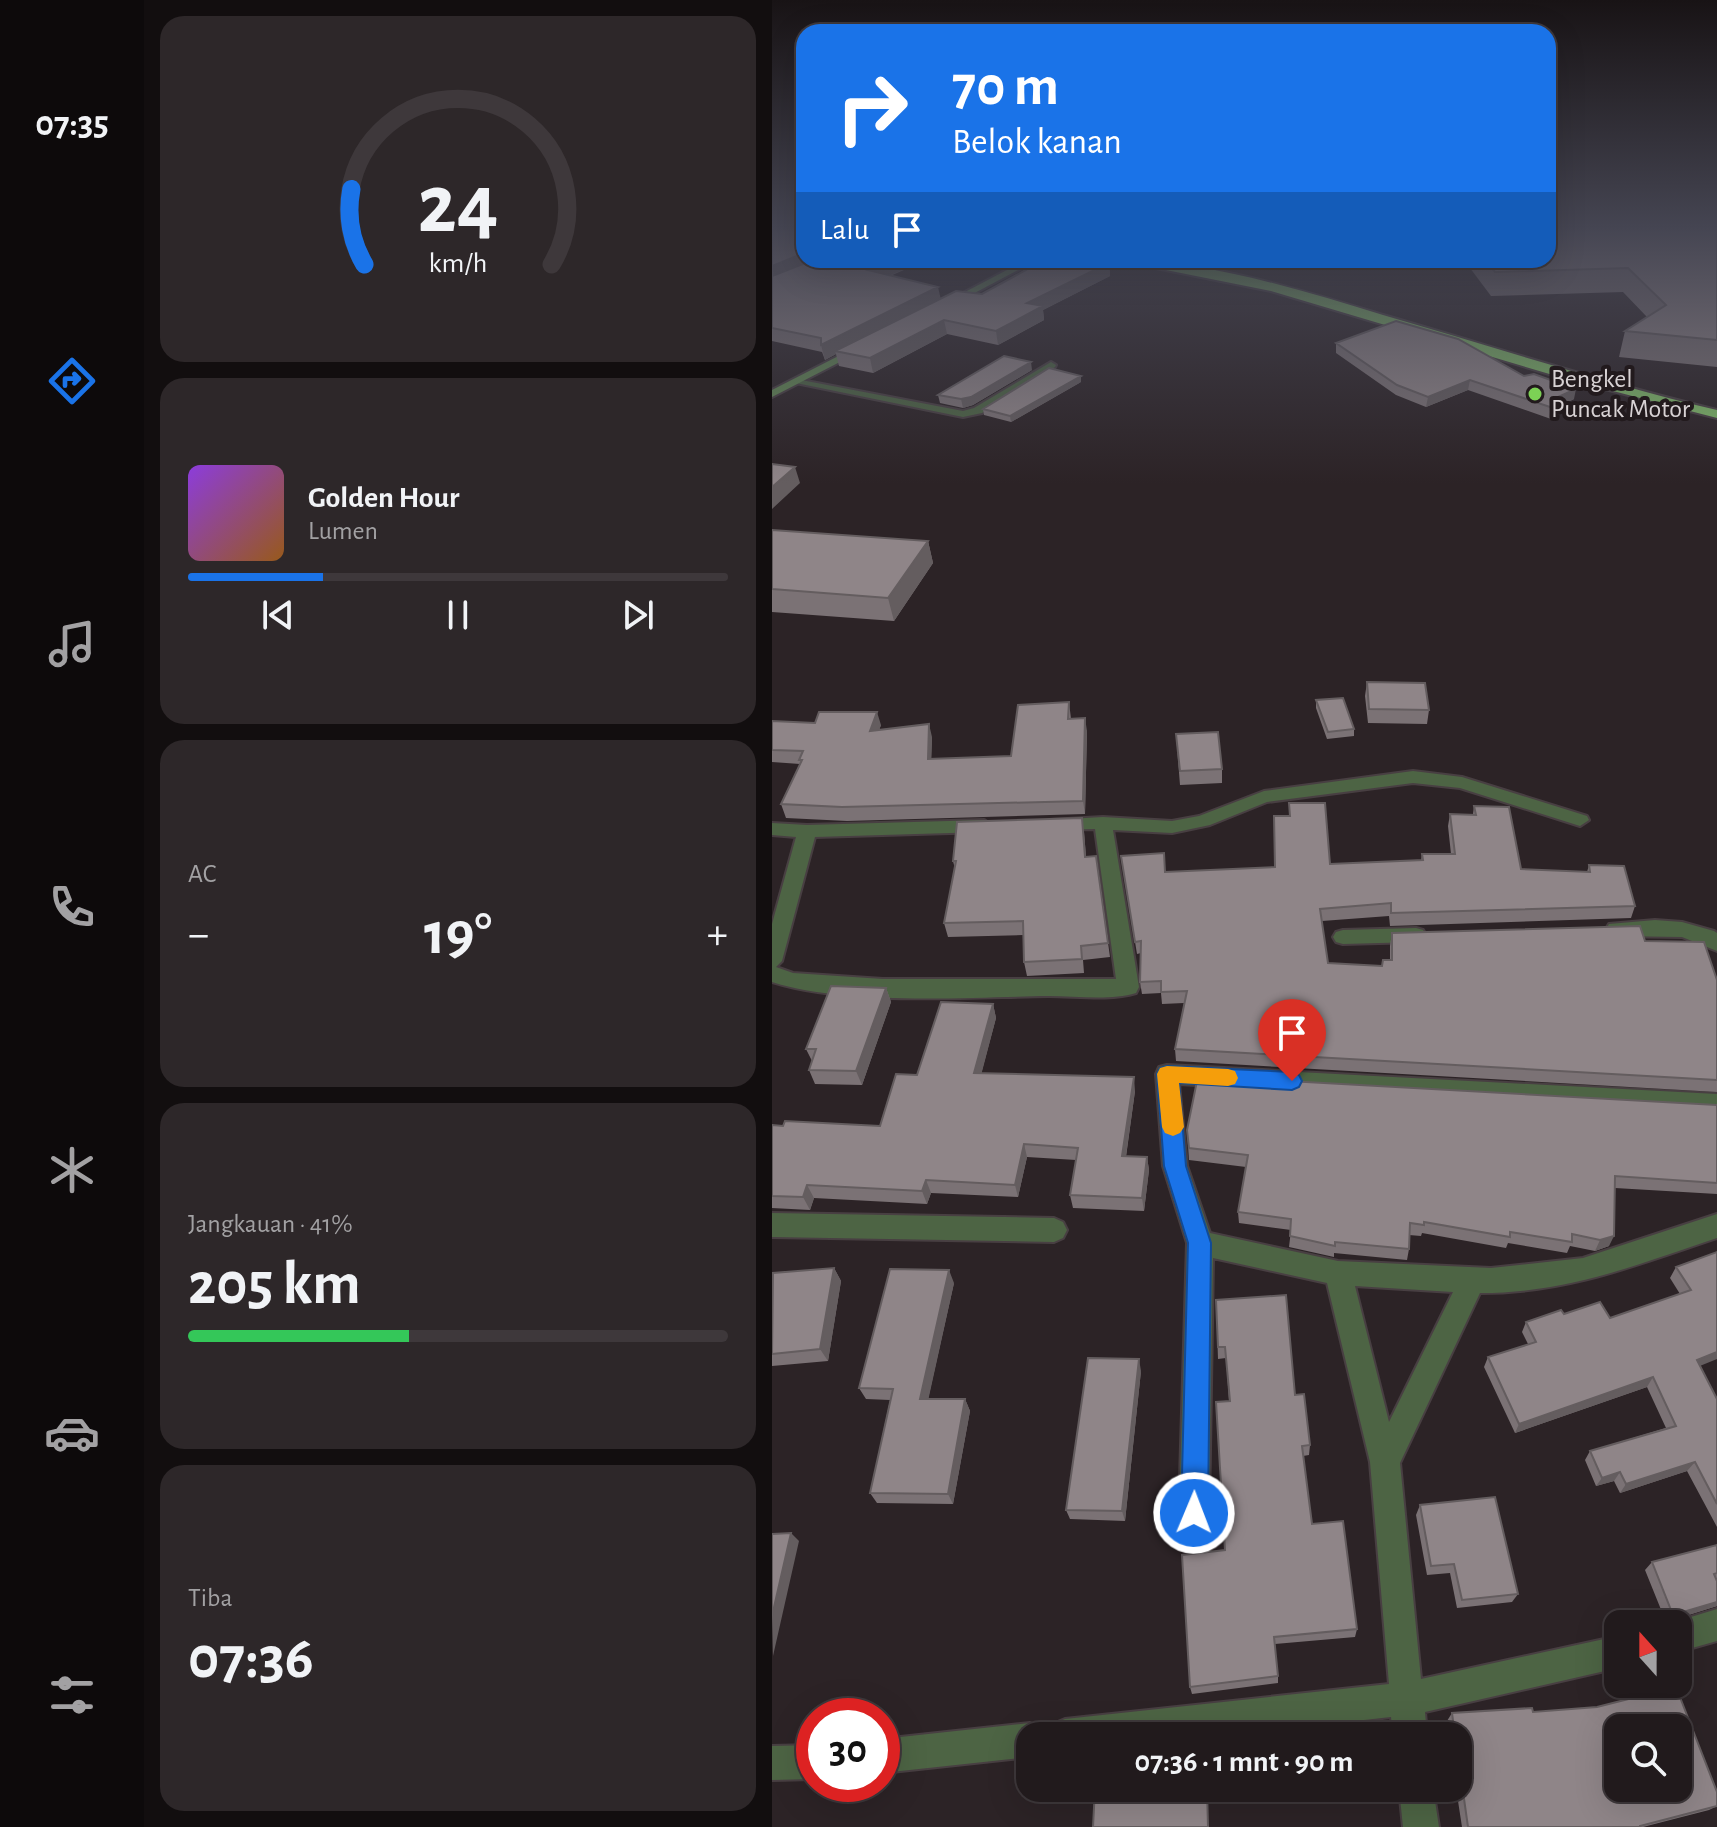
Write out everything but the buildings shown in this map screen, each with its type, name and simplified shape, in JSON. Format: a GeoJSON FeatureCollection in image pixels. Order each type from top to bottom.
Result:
{"type":"FeatureCollection","features":[{"type":"Feature","properties":{"kind":"highway"},"geometry":{"type":"LineString","coordinates":[[1374,313],[1582,379],[1717,414]]}},
{"type":"Feature","properties":{"kind":"highway"},"geometry":{"type":"LineString","coordinates":[[1410,313],[1639,382],[1717,400]]}},
{"type":"Feature","properties":{"kind":"street"},"geometry":{"type":"LineString","coordinates":[[772,394],[866,345]]}},
{"type":"Feature","properties":{"kind":"street"},"geometry":{"type":"LineString","coordinates":[[796,382],[963,414],[978,411],[1051,365]]}},
{"type":"Feature","properties":{"kind":"street"},"geometry":{"type":"LineString","coordinates":[[1040,825],[1103,823],[1172,827],[1203,821],[1264,797],[1413,777],[1462,783],[1580,820]]}},
{"type":"Feature","properties":{"kind":"street"},"geometry":{"type":"LineString","coordinates":[[772,974],[781,980],[831,986],[1128,987],[1103,823]]}},
{"type":"Feature","properties":{"kind":"street"},"geometry":{"type":"LineString","coordinates":[[772,829],[807,831],[1009,826]]}},
{"type":"Feature","properties":{"kind":"street"},"geometry":{"type":"LineString","coordinates":[[772,961],[807,831]]}},
{"type":"Feature","properties":{"kind":"street"},"geometry":{"type":"LineString","coordinates":[[1596,929],[1659,927],[1684,931],[1717,943]]}},
{"type":"Feature","properties":{"kind":"street"},"geometry":{"type":"LineString","coordinates":[[1343,937],[1438,934]]}},
{"type":"Feature","properties":{"kind":"street"},"geometry":{"type":"LineString","coordinates":[[1194,1513],[1200,1243],[1175,1166],[1167,1074],[1717,1104]]}},
{"type":"Feature","properties":{"kind":"street"},"geometry":{"type":"LineString","coordinates":[[772,1225],[1054,1230]]}},
{"type":"Feature","properties":{"kind":"street"},"geometry":{"type":"LineString","coordinates":[[1200,1243],[1338,1273],[1472,1281],[1584,1270],[1717,1226]]}},
{"type":"Feature","properties":{"kind":"street"},"geometry":{"type":"LineString","coordinates":[[1338,1273],[1385,1462],[1408,1722]]}},
{"type":"Feature","properties":{"kind":"street"},"geometry":{"type":"LineString","coordinates":[[1385,1462],[1472,1281]]}},
{"type":"Feature","properties":{"kind":"street"},"geometry":{"type":"LineString","coordinates":[[1692,1632],[1717,1625]]}},
{"type":"Feature","properties":{"kind":"street"},"geometry":{"type":"LineString","coordinates":[[1194,1722],[1406,1699],[1604,1655]]}},
{"type":"Feature","properties":{"kind":"street"},"geometry":{"type":"LineString","coordinates":[[900,1754],[1016,1742]]}},
{"type":"Feature","properties":{"kind":"street"},"geometry":{"type":"LineString","coordinates":[[772,1763],[796,1762]]}},
{"type":"Feature","properties":{"kind":"street"},"geometry":{"type":"LineString","coordinates":[[1418,1802],[1421,1827]]}},
{"type":"Feature","properties":{"kind":"slow traffic"},"geometry":{"type":"LineString","coordinates":[[1173,1127],[1167,1074],[1228,1078]]}},
{"type":"Feature","properties":{"kind":"place","name":"Bengkel Puncak Motor"},"geometry":{"type":"Point","coordinates":[1535,394]}},
{"type":"Feature","properties":{"kind":"route"},"geometry":{"type":"LineString","coordinates":[[1194,1513],[1200,1243],[1175,1166],[1167,1074],[1292,1081]]}}]}
